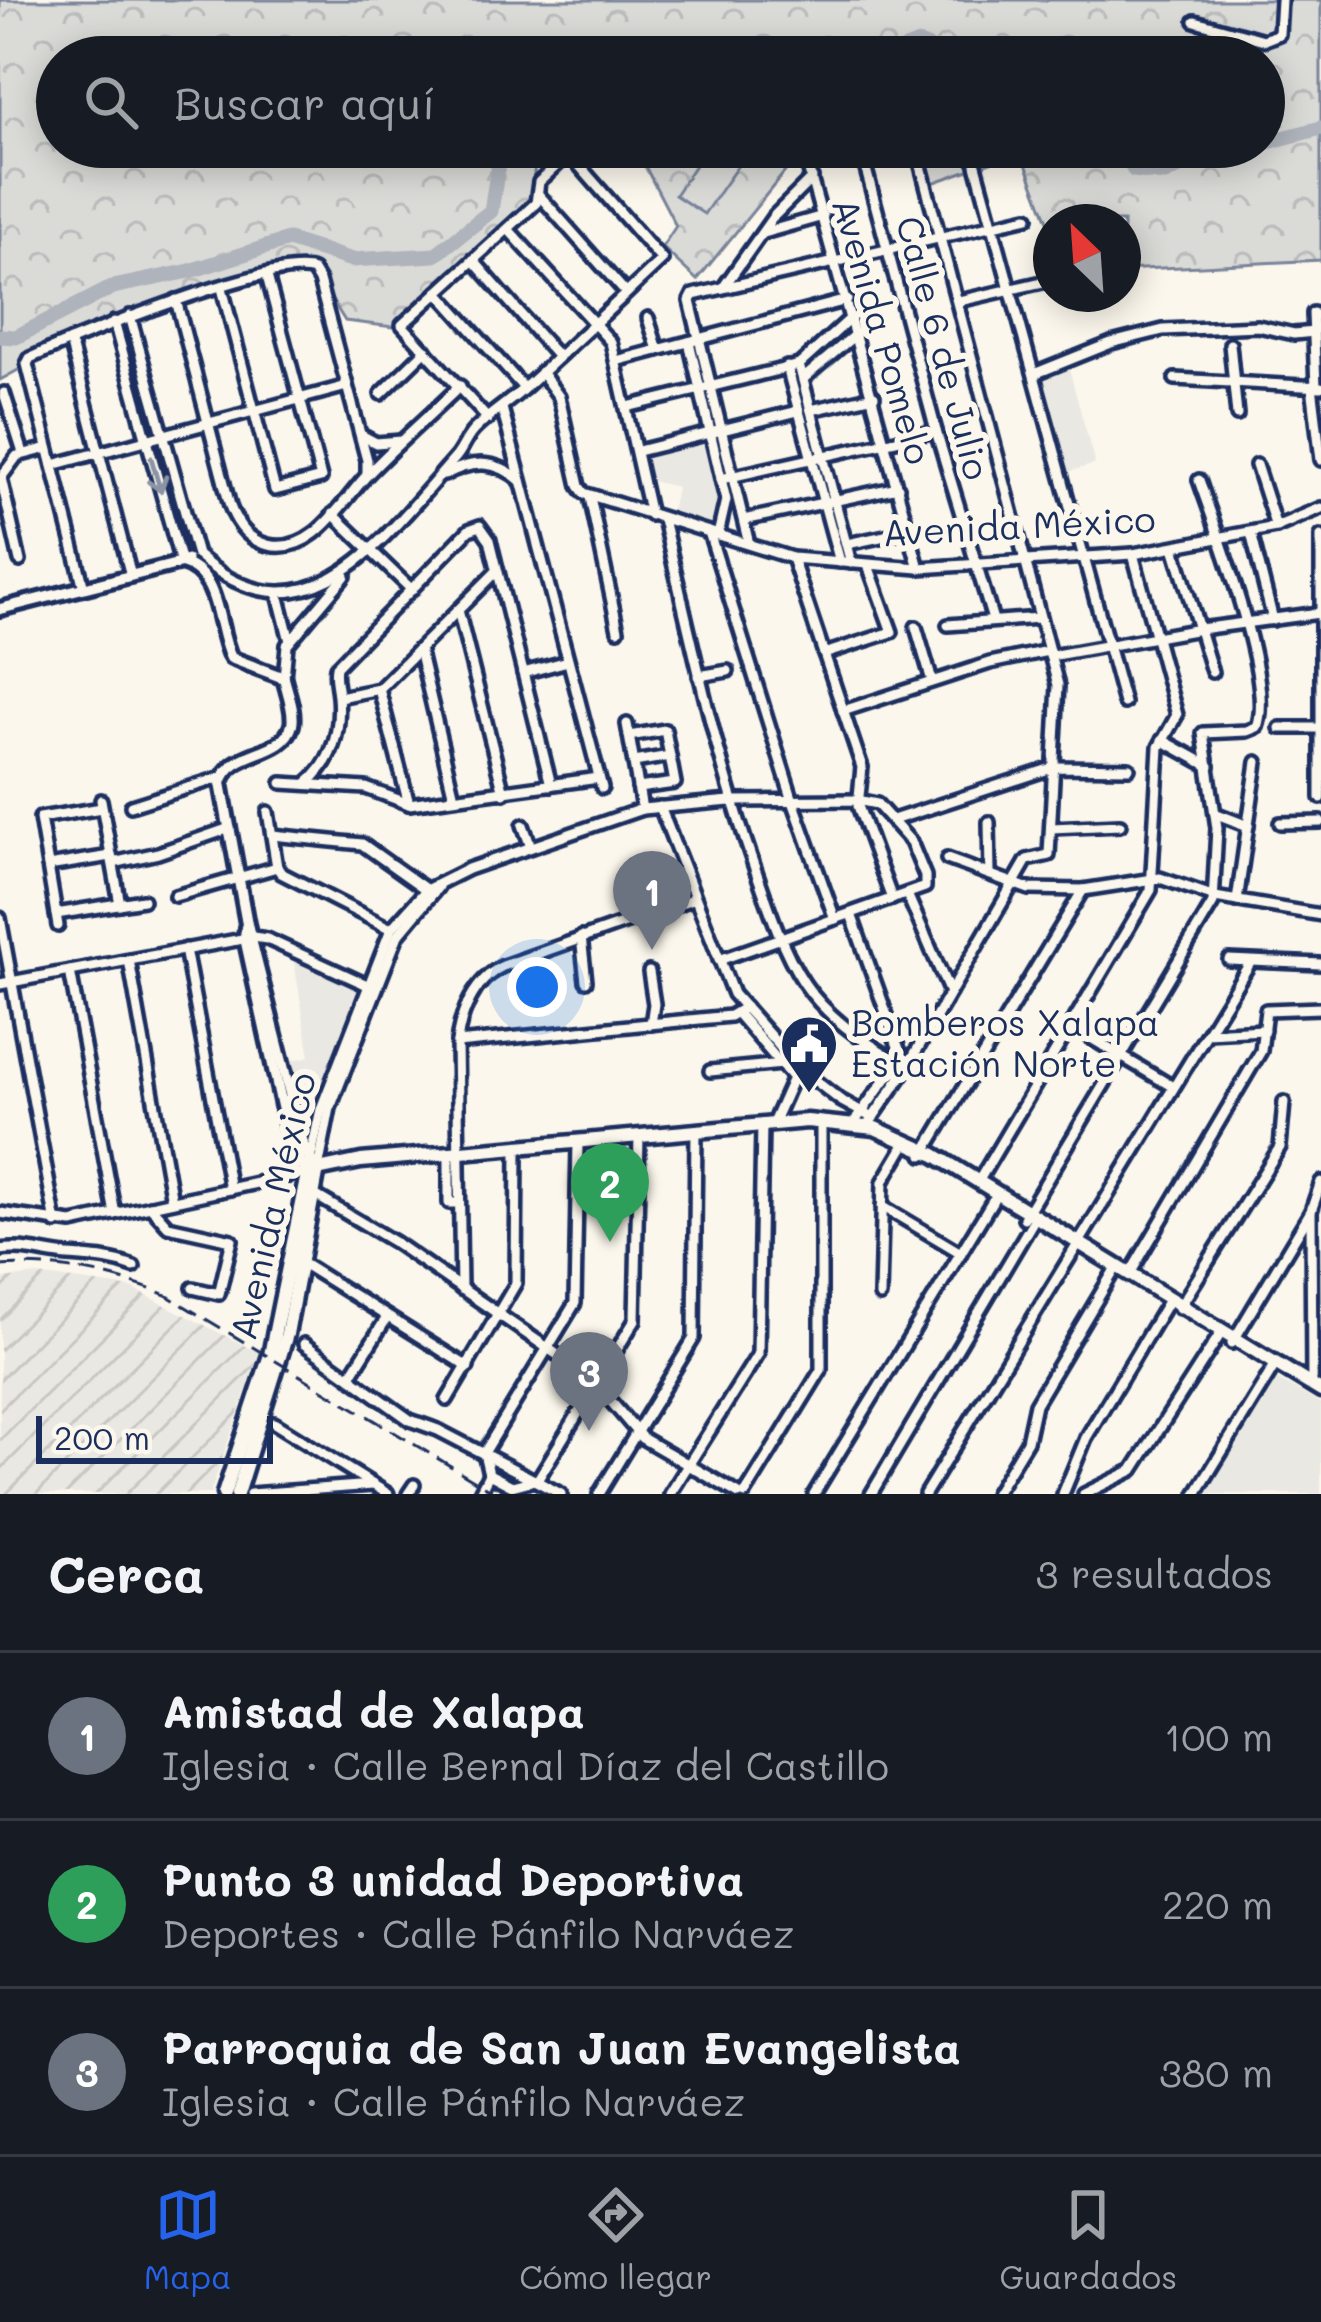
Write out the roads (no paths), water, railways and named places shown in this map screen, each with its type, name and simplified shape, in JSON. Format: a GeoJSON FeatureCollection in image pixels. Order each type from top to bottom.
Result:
{"type":"FeatureCollection","features":[{"type":"Feature","properties":{"kind":"main road"},"geometry":{"type":"LineString","coordinates":[[312,1167],[768,1123],[864,1120],[978,1182],[1028,1217]]}},
{"type":"Feature","properties":{"kind":"main road"},"geometry":{"type":"LineString","coordinates":[[918,1150],[993,1200],[1131,1272],[1219,1336],[1236,1341]]}},
{"type":"Feature","properties":{"kind":"main road","name":"Avenida México"},"geometry":{"type":"LineString","coordinates":[[237,1494],[297,1260],[312,1167]]}},
{"type":"Feature","properties":{"kind":"main road"},"geometry":{"type":"LineString","coordinates":[[1076,1244],[1114,1271],[1318,1389]]}},
{"type":"Feature","properties":{"kind":"main road","name":"Avenida México"},"geometry":{"type":"LineString","coordinates":[[224,1494],[261,1398]]}},
{"type":"Feature","properties":{"kind":"street"},"geometry":{"type":"LineString","coordinates":[[1274,36],[1279,34],[1281,0]]}},
{"type":"Feature","properties":{"kind":"street"},"geometry":{"type":"LineString","coordinates":[[1195,21],[1249,36]]}},
{"type":"Feature","properties":{"kind":"street"},"geometry":{"type":"LineString","coordinates":[[488,418],[403,325],[536,202],[539,182],[551,168]]}},
{"type":"Feature","properties":{"kind":"street"},"geometry":{"type":"LineString","coordinates":[[131,806],[222,777],[232,763],[277,743],[288,732],[292,716],[284,655],[290,641],[465,446],[472,431],[662,260],[581,168]]}},
{"type":"Feature","properties":{"kind":"street","name":"Avenida Pomelo"},"geometry":{"type":"LineString","coordinates":[[809,168],[919,568]]}},
{"type":"Feature","properties":{"kind":"street","name":"Calle 6 de Julio"},"geometry":{"type":"LineString","coordinates":[[866,168],[993,620]]}},
{"type":"Feature","properties":{"kind":"street"},"geometry":{"type":"LineString","coordinates":[[660,807],[741,1010],[796,1073],[864,1120],[950,993],[1029,858],[1048,858],[1060,696],[923,168]]}},
{"type":"Feature","properties":{"kind":"street"},"geometry":{"type":"LineString","coordinates":[[977,168],[1124,703]]}},
{"type":"Feature","properties":{"kind":"street"},"geometry":{"type":"LineString","coordinates":[[725,286],[773,217],[812,178]]}},
{"type":"Feature","properties":{"kind":"street"},"geometry":{"type":"LineString","coordinates":[[538,194],[626,293]]}},
{"type":"Feature","properties":{"kind":"street"},"geometry":{"type":"LineString","coordinates":[[763,233],[823,217]]}},
{"type":"Feature","properties":{"kind":"street"},"geometry":{"type":"LineString","coordinates":[[749,544],[710,435],[690,302],[693,295],[1028,217]]}},
{"type":"Feature","properties":{"kind":"street"},"geometry":{"type":"LineString","coordinates":[[508,229],[610,342],[650,514]]}},
{"type":"Feature","properties":{"kind":"street"},"geometry":{"type":"LineString","coordinates":[[472,260],[558,357]]}},
{"type":"Feature","properties":{"kind":"street"},"geometry":{"type":"LineString","coordinates":[[84,588],[28,361],[114,322],[176,300],[302,267],[313,271],[361,435],[367,475]]}},
{"type":"Feature","properties":{"kind":"street"},"geometry":{"type":"LineString","coordinates":[[222,288],[275,490],[321,478],[267,276]]}},
{"type":"Feature","properties":{"kind":"street"},"geometry":{"type":"LineString","coordinates":[[959,302],[1033,284]]}},
{"type":"Feature","properties":{"kind":"street"},"geometry":{"type":"LineString","coordinates":[[438,292],[524,388]]}},
{"type":"Feature","properties":{"kind":"street"},"geometry":{"type":"LineString","coordinates":[[176,300],[230,506],[249,536],[275,547],[298,543],[333,514],[460,386]]}},
{"type":"Feature","properties":{"kind":"street"},"geometry":{"type":"LineString","coordinates":[[616,361],[847,300]]}},
{"type":"Feature","properties":{"kind":"street"},"geometry":{"type":"LineString","coordinates":[[1313,313],[1321,460]]}},
{"type":"Feature","properties":{"kind":"street"},"geometry":{"type":"LineString","coordinates":[[130,316],[196,555],[251,590],[278,594],[326,583],[352,567]]}},
{"type":"Feature","properties":{"kind":"street"},"geometry":{"type":"LineString","coordinates":[[627,407],[800,364],[852,317]]}},
{"type":"Feature","properties":{"kind":"street"},"geometry":{"type":"LineString","coordinates":[[649,318],[658,350]]}},
{"type":"Feature","properties":{"kind":"street"},"geometry":{"type":"LineString","coordinates":[[114,322],[181,563]]}},
{"type":"Feature","properties":{"kind":"street"},"geometry":{"type":"LineString","coordinates":[[1034,374],[1111,343],[1176,329],[1258,326],[1294,334],[1314,332]]}},
{"type":"Feature","properties":{"kind":"street"},"geometry":{"type":"LineString","coordinates":[[803,379],[857,333]]}},
{"type":"Feature","properties":{"kind":"street"},"geometry":{"type":"LineString","coordinates":[[70,341],[130,576]]}},
{"type":"Feature","properties":{"kind":"street"},"geometry":{"type":"LineString","coordinates":[[1230,344],[1237,415]]}},
{"type":"Feature","properties":{"kind":"street"},"geometry":{"type":"LineString","coordinates":[[381,394],[426,350]]}},
{"type":"Feature","properties":{"kind":"street"},"geometry":{"type":"LineString","coordinates":[[800,364],[816,455]]}},
{"type":"Feature","properties":{"kind":"street"},"geometry":{"type":"LineString","coordinates":[[787,367],[846,562]]}},
{"type":"Feature","properties":{"kind":"street"},"geometry":{"type":"LineString","coordinates":[[542,372],[559,397],[618,630]]}},
{"type":"Feature","properties":{"kind":"street"},"geometry":{"type":"LineString","coordinates":[[1175,379],[1316,387]]}},
{"type":"Feature","properties":{"kind":"street"},"geometry":{"type":"LineString","coordinates":[[53,465],[346,386]]}},
{"type":"Feature","properties":{"kind":"street"},"geometry":{"type":"LineString","coordinates":[[705,386],[722,431],[727,477],[714,534],[793,801],[835,919]]}},
{"type":"Feature","properties":{"kind":"street"},"geometry":{"type":"LineString","coordinates":[[4,393],[22,453]]}},
{"type":"Feature","properties":{"kind":"street"},"geometry":{"type":"LineString","coordinates":[[811,410],[874,396]]}},
{"type":"Feature","properties":{"kind":"street"},"geometry":{"type":"LineString","coordinates":[[282,784],[366,788],[409,804],[601,783],[502,408]]}},
{"type":"Feature","properties":{"kind":"street"},"geometry":{"type":"LineString","coordinates":[[638,451],[798,411]]}},
{"type":"Feature","properties":{"kind":"street"},"geometry":{"type":"LineString","coordinates":[[727,477],[936,431]]}},
{"type":"Feature","properties":{"kind":"street"},"geometry":{"type":"LineString","coordinates":[[361,435],[376,443],[402,441]]}},
{"type":"Feature","properties":{"kind":"street"},"geometry":{"type":"LineString","coordinates":[[465,446],[474,463]]}},
{"type":"Feature","properties":{"kind":"street"},"geometry":{"type":"LineString","coordinates":[[20,561],[0,479],[22,453],[49,448]]}},
{"type":"Feature","properties":{"kind":"street"},"geometry":{"type":"LineString","coordinates":[[493,465],[513,450]]}},
{"type":"Feature","properties":{"kind":"street"},"geometry":{"type":"LineString","coordinates":[[436,479],[474,463],[493,465],[520,482]]}},
{"type":"Feature","properties":{"kind":"street"},"geometry":{"type":"LineString","coordinates":[[1256,465],[1276,527]]}},
{"type":"Feature","properties":{"kind":"street"},"geometry":{"type":"LineString","coordinates":[[872,1494],[1215,897],[1216,814],[1203,733],[1256,727],[1259,682],[1199,480]]}},
{"type":"Feature","properties":{"kind":"street"},"geometry":{"type":"LineString","coordinates":[[744,520],[898,487]]}},
{"type":"Feature","properties":{"kind":"street","name":"Avenida México"},"geometry":{"type":"LineString","coordinates":[[586,494],[793,558],[919,568],[1133,554],[1276,527],[1321,508]]}},
{"type":"Feature","properties":{"kind":"street"},"geometry":{"type":"LineString","coordinates":[[830,500],[848,544],[846,562]]}},
{"type":"Feature","properties":{"kind":"street"},"geometry":{"type":"LineString","coordinates":[[333,514],[412,590]]}},
{"type":"Feature","properties":{"kind":"street"},"geometry":{"type":"LineString","coordinates":[[663,519],[730,801],[780,939],[803,981],[828,1012],[902,1064]]}},
{"type":"Feature","properties":{"kind":"street"},"geometry":{"type":"LineString","coordinates":[[305,784],[332,754],[336,667],[474,526],[480,526],[488,532],[551,785]]}},
{"type":"Feature","properties":{"kind":"street"},"geometry":{"type":"LineString","coordinates":[[848,544],[909,531]]}},
{"type":"Feature","properties":{"kind":"street"},"geometry":{"type":"LineString","coordinates":[[1251,533],[1273,620]]}},
{"type":"Feature","properties":{"kind":"street"},"geometry":{"type":"LineString","coordinates":[[1321,536],[1321,797]]}},
{"type":"Feature","properties":{"kind":"street"},"geometry":{"type":"LineString","coordinates":[[1174,547],[1212,671]]}},
{"type":"Feature","properties":{"kind":"street"},"geometry":{"type":"LineString","coordinates":[[978,1182],[1151,890],[1159,747],[1177,715],[1133,554]]}},
{"type":"Feature","properties":{"kind":"street"},"geometry":{"type":"LineString","coordinates":[[0,609],[181,563],[196,555]]}},
{"type":"Feature","properties":{"kind":"street"},"geometry":{"type":"LineString","coordinates":[[793,558],[862,767],[857,800],[892,899]]}},
{"type":"Feature","properties":{"kind":"street"},"geometry":{"type":"LineString","coordinates":[[181,563],[198,570],[210,588],[231,658],[284,678]]}},
{"type":"Feature","properties":{"kind":"street"},"geometry":{"type":"LineString","coordinates":[[824,654],[892,632],[868,565]]}},
{"type":"Feature","properties":{"kind":"street"},"geometry":{"type":"LineString","coordinates":[[338,697],[379,689],[497,571]]}},
{"type":"Feature","properties":{"kind":"street"},"geometry":{"type":"LineString","coordinates":[[210,588],[221,574]]}},
{"type":"Feature","properties":{"kind":"street"},"geometry":{"type":"LineString","coordinates":[[278,594],[290,641]]}},
{"type":"Feature","properties":{"kind":"street"},"geometry":{"type":"LineString","coordinates":[[458,610],[504,793]]}},
{"type":"Feature","properties":{"kind":"street"},"geometry":{"type":"LineString","coordinates":[[843,711],[932,680],[1049,654],[1319,613]]}},
{"type":"Feature","properties":{"kind":"street"},"geometry":{"type":"LineString","coordinates":[[948,625],[1039,617]]}},
{"type":"Feature","properties":{"kind":"street"},"geometry":{"type":"LineString","coordinates":[[916,627],[932,680]]}},
{"type":"Feature","properties":{"kind":"street"},"geometry":{"type":"LineString","coordinates":[[419,649],[454,797]]}},
{"type":"Feature","properties":{"kind":"street"},"geometry":{"type":"LineString","coordinates":[[523,673],[568,661]]}},
{"type":"Feature","properties":{"kind":"street"},"geometry":{"type":"LineString","coordinates":[[699,676],[728,671]]}},
{"type":"Feature","properties":{"kind":"street"},"geometry":{"type":"LineString","coordinates":[[379,689],[409,804]]}},
{"type":"Feature","properties":{"kind":"street"},"geometry":{"type":"LineString","coordinates":[[1280,728],[1320,728]]}},
{"type":"Feature","properties":{"kind":"street"},"geometry":{"type":"LineString","coordinates":[[638,788],[675,783],[664,730],[628,730],[638,788],[643,809]]}},
{"type":"Feature","properties":{"kind":"street"},"geometry":{"type":"LineString","coordinates":[[1162,740],[1209,766]]}},
{"type":"Feature","properties":{"kind":"street"},"geometry":{"type":"LineString","coordinates":[[634,762],[670,756]]}},
{"type":"Feature","properties":{"kind":"street"},"geometry":{"type":"LineString","coordinates":[[1238,902],[1257,762]]}},
{"type":"Feature","properties":{"kind":"street"},"geometry":{"type":"LineString","coordinates":[[893,820],[1055,767],[1129,768]]}},
{"type":"Feature","properties":{"kind":"street"},"geometry":{"type":"LineString","coordinates":[[222,777],[249,937],[290,1112],[293,1156],[312,1167]]}},
{"type":"Feature","properties":{"kind":"street"},"geometry":{"type":"LineString","coordinates":[[718,960],[925,887],[915,849],[893,820],[877,804],[857,800]]}},
{"type":"Feature","properties":{"kind":"street","name":"Avenida México"},"geometry":{"type":"LineString","coordinates":[[312,1167],[391,929],[432,890],[467,869],[643,809],[730,801],[857,800]]}},
{"type":"Feature","properties":{"kind":"street"},"geometry":{"type":"LineString","coordinates":[[120,904],[101,804],[40,818],[57,920],[143,900]]}},
{"type":"Feature","properties":{"kind":"street"},"geometry":{"type":"LineString","coordinates":[[268,812],[281,873],[391,929]]}},
{"type":"Feature","properties":{"kind":"street"},"geometry":{"type":"LineString","coordinates":[[1216,814],[1248,826]]}},
{"type":"Feature","properties":{"kind":"street"},"geometry":{"type":"LineString","coordinates":[[989,822],[990,874]]}},
{"type":"Feature","properties":{"kind":"street"},"geometry":{"type":"LineString","coordinates":[[1280,823],[1321,822]]}},
{"type":"Feature","properties":{"kind":"street"},"geometry":{"type":"LineString","coordinates":[[523,825],[531,847]]}},
{"type":"Feature","properties":{"kind":"street"},"geometry":{"type":"LineString","coordinates":[[1052,827],[1120,825]]}},
{"type":"Feature","properties":{"kind":"street"},"geometry":{"type":"LineString","coordinates":[[48,866],[158,853],[230,828]]}},
{"type":"Feature","properties":{"kind":"street"},"geometry":{"type":"LineString","coordinates":[[272,835],[362,844],[432,890]]}},
{"type":"Feature","properties":{"kind":"street"},"geometry":{"type":"LineString","coordinates":[[947,860],[1014,885],[1083,890],[1153,878],[1215,897],[1321,915]]}},
{"type":"Feature","properties":{"kind":"street"},"geometry":{"type":"LineString","coordinates":[[175,896],[277,867]]}},
{"type":"Feature","properties":{"kind":"street","name":"Avenida México"},"geometry":{"type":"LineString","coordinates":[[312,1167],[321,1109],[372,988],[398,935],[432,890]]}},
{"type":"Feature","properties":{"kind":"street"},"geometry":{"type":"LineString","coordinates":[[880,1296],[884,1182],[918,1150],[1083,890]]}},
{"type":"Feature","properties":{"kind":"street"},"geometry":{"type":"LineString","coordinates":[[908,893],[950,993]]}},
{"type":"Feature","properties":{"kind":"street"},"geometry":{"type":"LineString","coordinates":[[461,1288],[459,1203],[449,1203],[462,1015],[494,970],[695,898]]}},
{"type":"Feature","properties":{"kind":"street"},"geometry":{"type":"LineString","coordinates":[[851,914],[902,1064]]}},
{"type":"Feature","properties":{"kind":"street"},"geometry":{"type":"LineString","coordinates":[[0,919],[6,983],[56,1223]]}},
{"type":"Feature","properties":{"kind":"street"},"geometry":{"type":"LineString","coordinates":[[6,983],[249,937],[267,939],[372,988]]}},
{"type":"Feature","properties":{"kind":"street"},"geometry":{"type":"LineString","coordinates":[[581,937],[586,981]]}},
{"type":"Feature","properties":{"kind":"street"},"geometry":{"type":"LineString","coordinates":[[185,949],[230,1189]]}},
{"type":"Feature","properties":{"kind":"street"},"geometry":{"type":"LineString","coordinates":[[129,960],[172,1202]]}},
{"type":"Feature","properties":{"kind":"street"},"geometry":{"type":"LineString","coordinates":[[1229,960],[1321,964]]}},
{"type":"Feature","properties":{"kind":"street"},"geometry":{"type":"LineString","coordinates":[[925,1494],[1250,963]]}},
{"type":"Feature","properties":{"kind":"street"},"geometry":{"type":"LineString","coordinates":[[70,971],[115,1214]]}},
{"type":"Feature","properties":{"kind":"street"},"geometry":{"type":"LineString","coordinates":[[649,972],[654,1004],[651,1024]]}},
{"type":"Feature","properties":{"kind":"street"},"geometry":{"type":"LineString","coordinates":[[1131,1272],[1261,1052],[1266,1010],[1321,1007]]}},
{"type":"Feature","properties":{"kind":"street"},"geometry":{"type":"LineString","coordinates":[[457,1043],[741,1010]]}},
{"type":"Feature","properties":{"kind":"street"},"geometry":{"type":"LineString","coordinates":[[1069,1025],[1173,1087]]}},
{"type":"Feature","properties":{"kind":"street"},"geometry":{"type":"LineString","coordinates":[[1207,1034],[1264,1030]]}},
{"type":"Feature","properties":{"kind":"street"},"geometry":{"type":"LineString","coordinates":[[710,1071],[786,1061]]}},
{"type":"Feature","properties":{"kind":"street"},"geometry":{"type":"LineString","coordinates":[[670,1494],[758,1354],[768,1123],[796,1073]]}},
{"type":"Feature","properties":{"kind":"street"},"geometry":{"type":"LineString","coordinates":[[1063,1494],[1086,1438],[1280,1147],[1284,1102]]}},
{"type":"Feature","properties":{"kind":"street"},"geometry":{"type":"LineString","coordinates":[[290,1112],[321,1109]]}},
{"type":"Feature","properties":{"kind":"street"},"geometry":{"type":"LineString","coordinates":[[309,1192],[376,1230],[596,1383],[637,1434],[742,1494],[821,1370],[821,1122]]}},
{"type":"Feature","properties":{"kind":"street"},"geometry":{"type":"LineString","coordinates":[[599,1494],[694,1338],[696,1130]]}},
{"type":"Feature","properties":{"kind":"street"},"geometry":{"type":"LineString","coordinates":[[578,1142],[575,1303],[484,1453],[490,1474],[512,1486],[538,1478],[635,1320],[639,1136]]}},
{"type":"Feature","properties":{"kind":"street"},"geometry":{"type":"LineString","coordinates":[[447,1400],[516,1283],[517,1147]]}},
{"type":"Feature","properties":{"kind":"street"},"geometry":{"type":"LineString","coordinates":[[0,1214],[56,1223],[172,1202],[312,1167]]}},
{"type":"Feature","properties":{"kind":"street"},"geometry":{"type":"LineString","coordinates":[[1236,1341],[1311,1211],[1321,1182]]}},
{"type":"Feature","properties":{"kind":"street"},"geometry":{"type":"LineString","coordinates":[[814,1494],[993,1200]]}},
{"type":"Feature","properties":{"kind":"street"},"geometry":{"type":"LineString","coordinates":[[882,1205],[962,1252]]}},
{"type":"Feature","properties":{"kind":"street"},"geometry":{"type":"LineString","coordinates":[[150,1206],[168,1226],[232,1240],[219,1294],[194,1288]]}},
{"type":"Feature","properties":{"kind":"street"},"geometry":{"type":"LineString","coordinates":[[1311,1211],[1318,1389]]}},
{"type":"Feature","properties":{"kind":"street"},"geometry":{"type":"LineString","coordinates":[[0,1250],[23,1247],[134,1267]]}},
{"type":"Feature","properties":{"kind":"street"},"geometry":{"type":"LineString","coordinates":[[297,1260],[468,1367]]}},
{"type":"Feature","properties":{"kind":"street"},"geometry":{"type":"LineString","coordinates":[[995,1494],[1027,1441],[1035,1404],[1114,1271]]}},
{"type":"Feature","properties":{"kind":"street"},"geometry":{"type":"LineString","coordinates":[[351,1375],[386,1319]]}},
{"type":"Feature","properties":{"kind":"street"},"geometry":{"type":"LineString","coordinates":[[1084,1494],[1132,1470],[1219,1336]]}},
{"type":"Feature","properties":{"kind":"street"},"geometry":{"type":"LineString","coordinates":[[304,1345],[410,1420],[538,1478],[561,1494]]}},
{"type":"Feature","properties":{"kind":"street"},"geometry":{"type":"LineString","coordinates":[[1196,1494],[1275,1365]]}},
{"type":"Feature","properties":{"kind":"street"},"geometry":{"type":"LineString","coordinates":[[274,1423],[388,1494]]}},
{"type":"Feature","properties":{"kind":"street"},"geometry":{"type":"LineString","coordinates":[[478,1494],[490,1474]]}},
{"type":"Feature","properties":{"kind":"street"},"geometry":{"type":"LineString","coordinates":[[250,1494],[373,1485]]}},
{"type":"Feature","properties":{"kind":"waterway"},"geometry":{"type":"LineString","coordinates":[[1285,137],[1321,128]]}},
{"type":"Feature","properties":{"kind":"waterway"},"geometry":{"type":"LineString","coordinates":[[0,336],[16,337],[113,287],[190,271],[288,240],[352,260],[435,255],[491,211],[498,168]]}},
{"type":"Feature","properties":{"kind":"waterway"},"geometry":{"type":"LineString","coordinates":[[1133,168],[1165,174],[1177,168]]}},
{"type":"Feature","properties":{"kind":"railway"},"geometry":{"type":"LineString","coordinates":[[0,1266],[85,1271],[166,1295],[497,1494]]}},
{"type":"Feature","properties":{"kind":"place","name":"Amistad de Xalapa"},"geometry":{"type":"Point","coordinates":[652,950]}},
{"type":"Feature","properties":{"kind":"place","name":"Bomberos Xalapa Estación Norte"},"geometry":{"type":"Point","coordinates":[809,1095]}},
{"type":"Feature","properties":{"kind":"place","name":"Punto 3 unidad Deportiva"},"geometry":{"type":"Point","coordinates":[610,1242]}},
{"type":"Feature","properties":{"kind":"place","name":"Parroquia de San Juan Evangelista"},"geometry":{"type":"Point","coordinates":[589,1431]}}]}
